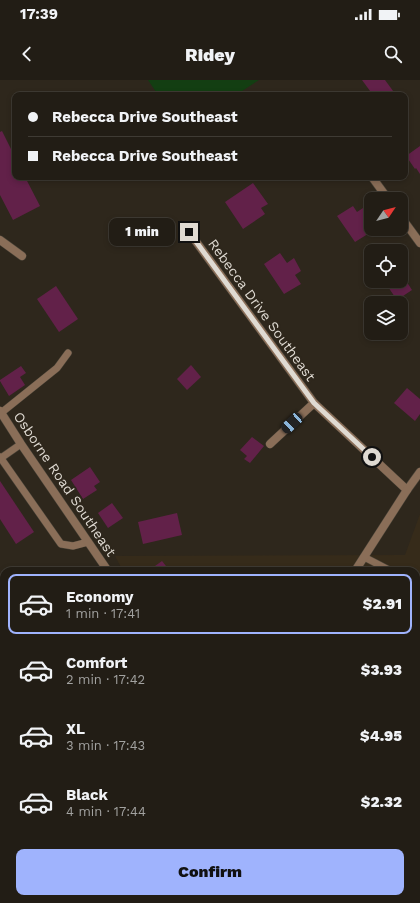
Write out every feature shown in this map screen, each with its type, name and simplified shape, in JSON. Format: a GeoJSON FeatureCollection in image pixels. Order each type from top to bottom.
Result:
{"type":"FeatureCollection","features":[{"type":"Feature","properties":{"kind":"street"},"geometry":{"type":"LineString","coordinates":[[374,180],[383,192]]}},
{"type":"Feature","properties":{"kind":"street"},"geometry":{"type":"LineString","coordinates":[[408,227],[420,243]]}},
{"type":"Feature","properties":{"kind":"street","name":"Rebecca Drive Southeast"},"geometry":{"type":"LineString","coordinates":[[189,232],[314,403],[407,490]]}},
{"type":"Feature","properties":{"kind":"street"},"geometry":{"type":"LineString","coordinates":[[0,240],[22,256]]}},
{"type":"Feature","properties":{"kind":"street","name":"Rebecca Drive Southeast"},"geometry":{"type":"LineString","coordinates":[[270,444],[314,403]]}},
{"type":"Feature","properties":{"kind":"street","name":"Osborne Road Southeast"},"geometry":{"type":"LineString","coordinates":[[0,412],[105,567]]}},
{"type":"Feature","properties":{"kind":"street"},"geometry":{"type":"LineString","coordinates":[[358,567],[420,472]]}},
{"type":"Feature","properties":{"kind":"lane"},"geometry":{"type":"LineString","coordinates":[[0,412],[57,368],[68,353]]}},
{"type":"Feature","properties":{"kind":"lane"},"geometry":{"type":"LineString","coordinates":[[21,444],[0,457],[61,544],[73,546],[88,542]]}},
{"type":"Feature","properties":{"kind":"lane"},"geometry":{"type":"LineString","coordinates":[[364,557],[383,567]]}},
{"type":"Feature","properties":{"kind":"shaded area"},"geometry":{"type":"Polygon","coordinates":[[[420,514],[420,567],[121,567],[115,556],[405,555],[420,514]]]}},
{"type":"Feature","properties":{"kind":"green space"},"geometry":{"type":"Polygon","coordinates":[[[148,80],[259,80],[241,92],[156,92],[148,80]]]}},
{"type":"Feature","properties":{"kind":"building"},"geometry":{"type":"Polygon","coordinates":[[[362,80],[385,80],[394,92],[371,92],[362,80]]]}},
{"type":"Feature","properties":{"kind":"building"},"geometry":{"type":"Polygon","coordinates":[[[2,131],[12,151],[12,180],[27,180],[40,206],[13,220],[0,195],[0,132],[2,131]]]}},
{"type":"Feature","properties":{"kind":"building"},"geometry":{"type":"Polygon","coordinates":[[[420,146],[420,174],[408,159],[408,155],[420,146]]]}},
{"type":"Feature","properties":{"kind":"building"},"geometry":{"type":"Polygon","coordinates":[[[253,183],[268,204],[261,208],[265,214],[243,229],[225,202],[253,183]]]}},
{"type":"Feature","properties":{"kind":"building"},"geometry":{"type":"Polygon","coordinates":[[[353,206],[357,212],[363,208],[365,236],[355,242],[337,216],[353,206]]]}},
{"type":"Feature","properties":{"kind":"building"},"geometry":{"type":"Polygon","coordinates":[[[280,253],[287,263],[294,258],[301,271],[295,275],[301,284],[284,294],[264,264],[280,253]]]}},
{"type":"Feature","properties":{"kind":"building"},"geometry":{"type":"Polygon","coordinates":[[[408,284],[412,290],[403,296],[394,296],[389,288],[408,288],[408,284]]]}},
{"type":"Feature","properties":{"kind":"building"},"geometry":{"type":"Polygon","coordinates":[[[56,286],[78,319],[59,332],[37,299],[56,286]]]}},
{"type":"Feature","properties":{"kind":"building"},"geometry":{"type":"Polygon","coordinates":[[[191,365],[201,377],[187,390],[177,379],[191,365]]]}},
{"type":"Feature","properties":{"kind":"building"},"geometry":{"type":"Polygon","coordinates":[[[21,366],[26,373],[20,377],[25,385],[9,396],[0,380],[21,366]]]}},
{"type":"Feature","properties":{"kind":"building"},"geometry":{"type":"Polygon","coordinates":[[[407,388],[420,399],[420,414],[415,421],[394,403],[407,388]]]}},
{"type":"Feature","properties":{"kind":"building"},"geometry":{"type":"Polygon","coordinates":[[[252,437],[264,446],[250,463],[244,459],[247,456],[240,450],[252,437]]]}},
{"type":"Feature","properties":{"kind":"building"},"geometry":{"type":"Polygon","coordinates":[[[90,467],[100,482],[94,486],[97,490],[83,499],[71,480],[90,467]]]}},
{"type":"Feature","properties":{"kind":"building"},"geometry":{"type":"Polygon","coordinates":[[[0,481],[34,532],[16,544],[0,519],[0,481]]]}},
{"type":"Feature","properties":{"kind":"building"},"geometry":{"type":"Polygon","coordinates":[[[112,503],[123,518],[108,528],[98,513],[112,503]]]}},
{"type":"Feature","properties":{"kind":"building"},"geometry":{"type":"Polygon","coordinates":[[[177,513],[182,535],[143,544],[138,522],[177,513]]]}},
{"type":"Feature","properties":{"kind":"building"},"geometry":{"type":"Polygon","coordinates":[[[162,561],[167,567],[154,567],[162,561]]]}},
{"type":"Feature","properties":{"kind":"route"},"geometry":{"type":"LineString","coordinates":[[189,232],[314,403],[372,457]]}}]}
